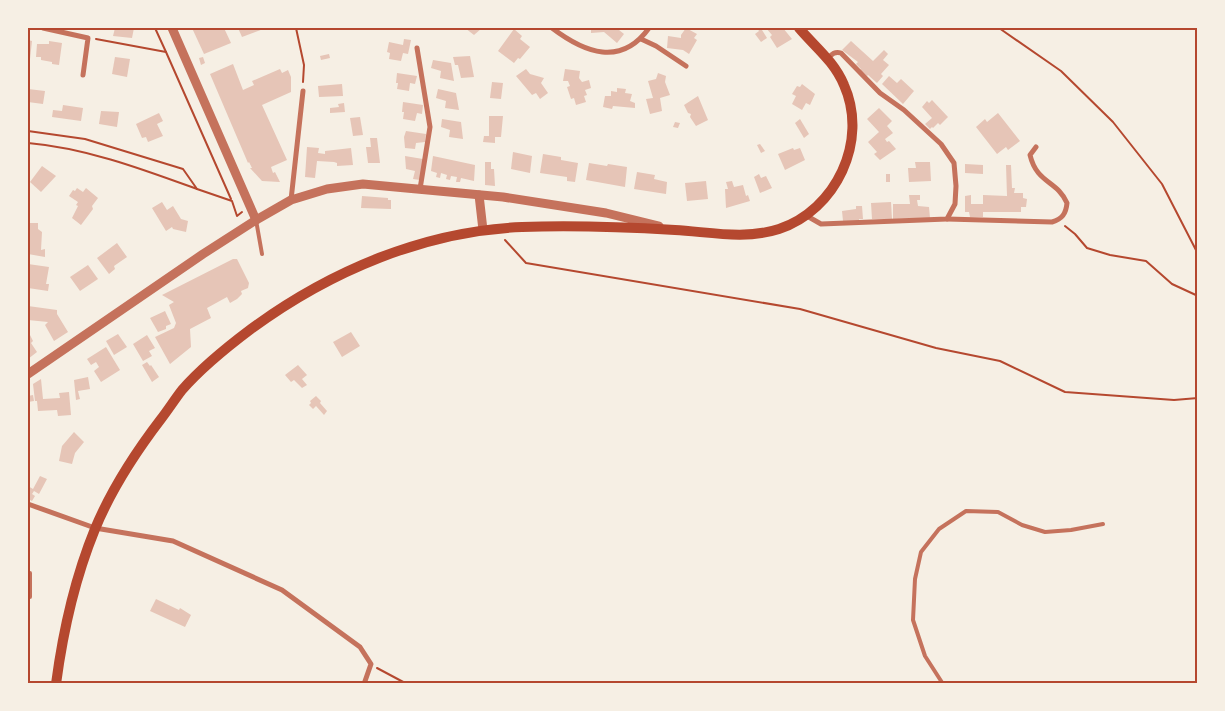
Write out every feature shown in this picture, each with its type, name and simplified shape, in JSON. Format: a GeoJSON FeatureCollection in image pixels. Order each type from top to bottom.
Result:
{"type":"FeatureCollection","features":[{"type":"Feature","properties":{"kind":"main road"},"geometry":{"type":"LineString","coordinates":[[56,684],[72,598],[95,528],[126,470],[182,390],[232,344],[287,303],[323,282],[363,264],[424,243],[482,230],[559,226],[674,230],[744,235],[768,232],[807,216],[837,183],[846,162],[852,127],[851,108],[843,82],[828,58],[799,28]]}},
{"type":"Feature","properties":{"kind":"street"},"geometry":{"type":"LineString","coordinates":[[42,28],[88,38],[83,75]]}},
{"type":"Feature","properties":{"kind":"street"},"geometry":{"type":"LineString","coordinates":[[172,28],[256,220]]}},
{"type":"Feature","properties":{"kind":"street"},"geometry":{"type":"LineString","coordinates":[[552,28],[583,48],[611,53],[622,51],[641,39],[649,28]]}},
{"type":"Feature","properties":{"kind":"street"},"geometry":{"type":"LineString","coordinates":[[641,39],[656,46],[686,66]]}},
{"type":"Feature","properties":{"kind":"street"},"geometry":{"type":"LineString","coordinates":[[417,48],[430,127],[420,189]]}},
{"type":"Feature","properties":{"kind":"street"},"geometry":{"type":"LineString","coordinates":[[828,58],[833,53],[840,53],[880,93],[904,110],[940,144],[954,163],[955,204],[947,219]]}},
{"type":"Feature","properties":{"kind":"street"},"geometry":{"type":"LineString","coordinates":[[291,200],[303,91]]}},
{"type":"Feature","properties":{"kind":"street"},"geometry":{"type":"LineString","coordinates":[[807,216],[822,224],[947,219],[1052,222],[1064,216],[1067,203],[1059,190],[1037,173],[1030,155],[1036,147]]}},
{"type":"Feature","properties":{"kind":"street"},"geometry":{"type":"LineString","coordinates":[[28,374],[195,259],[256,220],[291,200],[326,189],[363,184],[503,197],[606,213],[674,230]]}},
{"type":"Feature","properties":{"kind":"street"},"geometry":{"type":"LineString","coordinates":[[479,195],[482,230]]}},
{"type":"Feature","properties":{"kind":"street"},"geometry":{"type":"LineString","coordinates":[[28,504],[95,528],[173,541],[282,590],[360,647],[371,664],[364,684]]}},
{"type":"Feature","properties":{"kind":"lane"},"geometry":{"type":"LineString","coordinates":[[256,220],[262,254]]}},
{"type":"Feature","properties":{"kind":"lane"},"geometry":{"type":"LineString","coordinates":[[943,684],[926,656],[913,620],[915,579],[921,552],[939,529],[966,511],[998,512],[1022,525],[1045,532],[1071,530],[1103,524]]}},
{"type":"Feature","properties":{"kind":"lane"},"geometry":{"type":"LineString","coordinates":[[28,573],[30,573],[30,597],[28,597]]}},
{"type":"Feature","properties":{"kind":"path"},"geometry":{"type":"LineString","coordinates":[[155,28],[237,216],[250,207]]}},
{"type":"Feature","properties":{"kind":"path"},"geometry":{"type":"LineString","coordinates":[[296,28],[304,65],[303,91]]}},
{"type":"Feature","properties":{"kind":"path"},"geometry":{"type":"LineString","coordinates":[[999,28],[1061,71],[1113,122],[1162,184],[1198,254]]}},
{"type":"Feature","properties":{"kind":"path"},"geometry":{"type":"LineString","coordinates":[[88,38],[166,52]]}},
{"type":"Feature","properties":{"kind":"path"},"geometry":{"type":"LineString","coordinates":[[28,131],[85,139],[182,170],[197,189]]}},
{"type":"Feature","properties":{"kind":"path"},"geometry":{"type":"LineString","coordinates":[[28,143],[43,144],[94,155],[149,171],[232,201]]}},
{"type":"Feature","properties":{"kind":"path"},"geometry":{"type":"LineString","coordinates":[[1058,220],[1075,234],[1087,248],[1110,255],[1146,261],[1172,284],[1198,296]]}},
{"type":"Feature","properties":{"kind":"path"},"geometry":{"type":"LineString","coordinates":[[495,229],[526,263],[800,309],[936,348],[1000,361],[1065,392],[1174,400],[1198,398]]}},
{"type":"Feature","properties":{"kind":"path"},"geometry":{"type":"LineString","coordinates":[[371,664],[406,684]]}},
{"type":"Feature","properties":{"kind":"building"},"geometry":{"type":"Polygon","coordinates":[[[115,28],[134,28],[132,38],[113,36],[115,28]]]}},
{"type":"Feature","properties":{"kind":"building"},"geometry":{"type":"Polygon","coordinates":[[[192,28],[224,28],[231,43],[204,54],[192,28]]]}},
{"type":"Feature","properties":{"kind":"building"},"geometry":{"type":"Polygon","coordinates":[[[238,28],[266,28],[242,37],[238,28]]]}},
{"type":"Feature","properties":{"kind":"building"},"geometry":{"type":"Polygon","coordinates":[[[465,28],[482,28],[474,35],[465,28]]]}},
{"type":"Feature","properties":{"kind":"building"},"geometry":{"type":"Polygon","coordinates":[[[591,28],[621,28],[619,30],[624,34],[617,43],[604,32],[591,33],[591,28]]]}},
{"type":"Feature","properties":{"kind":"building"},"geometry":{"type":"Polygon","coordinates":[[[686,28],[697,34],[694,38],[697,40],[689,54],[683,50],[667,48],[668,36],[681,38],[686,28]]]}},
{"type":"Feature","properties":{"kind":"building"},"geometry":{"type":"Polygon","coordinates":[[[757,28],[765,28],[762,30],[767,38],[761,42],[755,34],[759,31],[757,28]]]}},
{"type":"Feature","properties":{"kind":"building"},"geometry":{"type":"Polygon","coordinates":[[[766,28],[783,28],[792,39],[777,48],[770,37],[772,35],[766,28]]]}},
{"type":"Feature","properties":{"kind":"building"},"geometry":{"type":"Polygon","coordinates":[[[514,29],[522,36],[520,39],[530,47],[514,63],[498,51],[514,29]]]}},
{"type":"Feature","properties":{"kind":"building"},"geometry":{"type":"Polygon","coordinates":[[[404,39],[411,40],[408,54],[403,53],[401,61],[389,59],[390,53],[387,52],[389,42],[403,45],[404,39]]]}},
{"type":"Feature","properties":{"kind":"building"},"geometry":{"type":"Polygon","coordinates":[[[28,40],[32,41],[30,59],[28,59],[28,40]]]}},
{"type":"Feature","properties":{"kind":"building"},"geometry":{"type":"Polygon","coordinates":[[[49,41],[62,43],[59,65],[41,60],[41,57],[36,57],[37,44],[49,44],[49,41]]]}},
{"type":"Feature","properties":{"kind":"building"},"geometry":{"type":"Polygon","coordinates":[[[851,41],[873,61],[884,50],[888,54],[883,60],[889,65],[881,74],[883,76],[877,83],[860,70],[856,64],[858,62],[842,50],[851,41]]]}},
{"type":"Feature","properties":{"kind":"building"},"geometry":{"type":"Polygon","coordinates":[[[329,54],[330,58],[321,60],[320,56],[329,54]]]}},
{"type":"Feature","properties":{"kind":"building"},"geometry":{"type":"Polygon","coordinates":[[[470,56],[474,77],[461,78],[458,65],[455,65],[453,57],[470,56]]]}},
{"type":"Feature","properties":{"kind":"building"},"geometry":{"type":"Polygon","coordinates":[[[115,57],[130,59],[127,77],[112,74],[115,57]]]}},
{"type":"Feature","properties":{"kind":"building"},"geometry":{"type":"Polygon","coordinates":[[[203,57],[205,63],[201,65],[199,58],[203,57]]]}},
{"type":"Feature","properties":{"kind":"building"},"geometry":{"type":"Polygon","coordinates":[[[433,60],[451,63],[454,81],[440,78],[441,71],[431,68],[433,60]]]}},
{"type":"Feature","properties":{"kind":"building"},"geometry":{"type":"Polygon","coordinates":[[[233,64],[243,90],[254,85],[252,81],[280,69],[282,73],[288,70],[291,77],[291,92],[262,105],[287,160],[271,167],[280,182],[262,181],[250,168],[252,168],[248,163],[210,74],[233,64]]]}},
{"type":"Feature","properties":{"kind":"building"},"geometry":{"type":"Polygon","coordinates":[[[526,69],[530,74],[544,78],[541,83],[548,93],[540,99],[536,93],[532,95],[516,76],[526,69]]]}},
{"type":"Feature","properties":{"kind":"building"},"geometry":{"type":"Polygon","coordinates":[[[565,69],[580,71],[579,78],[582,82],[589,80],[591,88],[585,90],[587,95],[584,96],[586,102],[576,105],[574,98],[571,99],[567,87],[570,86],[568,81],[563,81],[565,69]]]}},
{"type":"Feature","properties":{"kind":"building"},"geometry":{"type":"Polygon","coordinates":[[[397,73],[417,76],[415,84],[410,83],[409,91],[397,89],[397,73]]]}},
{"type":"Feature","properties":{"kind":"building"},"geometry":{"type":"Polygon","coordinates":[[[658,73],[666,76],[665,82],[670,95],[660,98],[662,111],[650,114],[646,99],[653,98],[648,81],[656,79],[658,73]]]}},
{"type":"Feature","properties":{"kind":"building"},"geometry":{"type":"Polygon","coordinates":[[[889,76],[897,83],[901,79],[914,91],[903,104],[882,84],[889,76]]]}},
{"type":"Feature","properties":{"kind":"building"},"geometry":{"type":"Polygon","coordinates":[[[492,82],[503,83],[501,99],[490,98],[492,82]]]}},
{"type":"Feature","properties":{"kind":"building"},"geometry":{"type":"Polygon","coordinates":[[[342,84],[343,96],[319,97],[318,86],[342,84]]]}},
{"type":"Feature","properties":{"kind":"building"},"geometry":{"type":"Polygon","coordinates":[[[802,84],[815,94],[810,105],[806,103],[802,110],[792,104],[796,96],[792,94],[797,86],[800,87],[802,84]]]}},
{"type":"Feature","properties":{"kind":"building"},"geometry":{"type":"Polygon","coordinates":[[[617,88],[626,89],[625,93],[632,94],[630,101],[635,103],[635,108],[613,106],[612,109],[603,107],[605,96],[611,96],[611,91],[617,92],[617,88]]]}},
{"type":"Feature","properties":{"kind":"building"},"geometry":{"type":"Polygon","coordinates":[[[28,89],[45,91],[43,104],[28,102],[28,89]]]}},
{"type":"Feature","properties":{"kind":"building"},"geometry":{"type":"Polygon","coordinates":[[[438,89],[456,93],[459,110],[445,108],[446,101],[436,98],[438,89]]]}},
{"type":"Feature","properties":{"kind":"building"},"geometry":{"type":"Polygon","coordinates":[[[698,96],[708,120],[696,126],[690,117],[691,114],[688,113],[684,105],[698,96]]]}},
{"type":"Feature","properties":{"kind":"building"},"geometry":{"type":"Polygon","coordinates":[[[932,100],[948,117],[940,125],[938,123],[930,129],[925,124],[932,118],[922,107],[927,101],[929,103],[932,100]]]}},
{"type":"Feature","properties":{"kind":"building"},"geometry":{"type":"Polygon","coordinates":[[[403,102],[423,105],[422,114],[417,113],[415,121],[403,119],[403,102]]]}},
{"type":"Feature","properties":{"kind":"building"},"geometry":{"type":"Polygon","coordinates":[[[344,103],[345,112],[330,113],[330,108],[339,107],[338,104],[344,103]]]}},
{"type":"Feature","properties":{"kind":"building"},"geometry":{"type":"Polygon","coordinates":[[[63,105],[83,108],[81,121],[52,117],[53,110],[62,111],[63,105]]]}},
{"type":"Feature","properties":{"kind":"building"},"geometry":{"type":"Polygon","coordinates":[[[879,108],[892,121],[887,126],[893,133],[885,139],[896,149],[880,160],[874,154],[877,152],[868,142],[879,132],[867,119],[879,108]]]}},
{"type":"Feature","properties":{"kind":"building"},"geometry":{"type":"Polygon","coordinates":[[[101,111],[119,112],[117,127],[99,124],[101,111]]]}},
{"type":"Feature","properties":{"kind":"building"},"geometry":{"type":"Polygon","coordinates":[[[159,113],[163,121],[157,124],[163,136],[148,142],[146,137],[142,138],[136,124],[159,113]]]}},
{"type":"Feature","properties":{"kind":"building"},"geometry":{"type":"Polygon","coordinates":[[[998,113],[1020,141],[1008,150],[1006,147],[997,154],[976,127],[985,119],[987,122],[998,113]]]}},
{"type":"Feature","properties":{"kind":"building"},"geometry":{"type":"Polygon","coordinates":[[[489,116],[503,116],[501,137],[495,137],[495,143],[483,142],[484,136],[489,136],[489,116]]]}},
{"type":"Feature","properties":{"kind":"building"},"geometry":{"type":"Polygon","coordinates":[[[360,117],[363,135],[353,136],[350,118],[360,117]]]}},
{"type":"Feature","properties":{"kind":"building"},"geometry":{"type":"Polygon","coordinates":[[[442,119],[461,122],[463,139],[449,137],[450,130],[441,127],[442,119]]]}},
{"type":"Feature","properties":{"kind":"building"},"geometry":{"type":"Polygon","coordinates":[[[800,119],[809,134],[804,138],[795,123],[800,119]]]}},
{"type":"Feature","properties":{"kind":"building"},"geometry":{"type":"Polygon","coordinates":[[[675,122],[680,123],[678,128],[673,127],[675,122]]]}},
{"type":"Feature","properties":{"kind":"building"},"geometry":{"type":"Polygon","coordinates":[[[406,131],[426,134],[425,142],[416,143],[415,149],[405,148],[404,137],[406,131]]]}},
{"type":"Feature","properties":{"kind":"building"},"geometry":{"type":"Polygon","coordinates":[[[370,138],[377,138],[380,163],[368,163],[366,147],[371,147],[370,138]]]}},
{"type":"Feature","properties":{"kind":"building"},"geometry":{"type":"Polygon","coordinates":[[[760,144],[765,151],[761,153],[757,145],[760,144]]]}},
{"type":"Feature","properties":{"kind":"building"},"geometry":{"type":"Polygon","coordinates":[[[307,147],[319,148],[318,153],[325,154],[325,151],[351,148],[353,165],[337,166],[337,163],[334,162],[317,161],[315,178],[305,177],[307,147]]]}},
{"type":"Feature","properties":{"kind":"building"},"geometry":{"type":"Polygon","coordinates":[[[793,148],[794,150],[800,148],[805,160],[785,170],[778,154],[793,148]]]}},
{"type":"Feature","properties":{"kind":"building"},"geometry":{"type":"Polygon","coordinates":[[[513,152],[532,156],[530,173],[511,169],[513,152]]]}},
{"type":"Feature","properties":{"kind":"building"},"geometry":{"type":"Polygon","coordinates":[[[543,154],[561,157],[561,160],[578,163],[575,182],[567,181],[567,177],[540,173],[543,154]]]}},
{"type":"Feature","properties":{"kind":"building"},"geometry":{"type":"Polygon","coordinates":[[[405,156],[423,159],[420,180],[413,179],[415,171],[406,169],[405,156]]]}},
{"type":"Feature","properties":{"kind":"building"},"geometry":{"type":"Polygon","coordinates":[[[433,156],[475,165],[474,181],[461,178],[460,182],[456,182],[457,177],[451,176],[450,180],[446,179],[447,175],[441,173],[440,178],[436,177],[437,173],[431,171],[433,156]]]}},
{"type":"Feature","properties":{"kind":"building"},"geometry":{"type":"Polygon","coordinates":[[[485,162],[491,162],[491,169],[494,169],[495,186],[485,185],[485,162]]]}},
{"type":"Feature","properties":{"kind":"building"},"geometry":{"type":"Polygon","coordinates":[[[915,162],[930,162],[931,181],[909,182],[908,168],[916,168],[915,162]]]}},
{"type":"Feature","properties":{"kind":"building"},"geometry":{"type":"Polygon","coordinates":[[[589,163],[627,167],[625,187],[586,180],[589,163]]]}},
{"type":"Feature","properties":{"kind":"building"},"geometry":{"type":"Polygon","coordinates":[[[965,164],[983,165],[983,174],[965,173],[965,164]]]}},
{"type":"Feature","properties":{"kind":"building"},"geometry":{"type":"Polygon","coordinates":[[[1006,165],[1011,165],[1012,188],[1015,188],[1014,193],[1023,193],[1023,198],[1027,199],[1026,207],[1021,207],[1021,212],[983,212],[983,217],[970,217],[969,212],[965,212],[965,196],[971,195],[971,204],[983,204],[983,195],[1007,196],[1006,165]]]}},
{"type":"Feature","properties":{"kind":"building"},"geometry":{"type":"Polygon","coordinates":[[[42,166],[56,176],[41,192],[30,182],[42,166]]]}},
{"type":"Feature","properties":{"kind":"building"},"geometry":{"type":"Polygon","coordinates":[[[637,172],[655,175],[654,179],[667,182],[666,194],[634,189],[637,172]]]}},
{"type":"Feature","properties":{"kind":"building"},"geometry":{"type":"Polygon","coordinates":[[[759,174],[761,178],[766,176],[772,188],[760,193],[754,177],[759,174]]]}},
{"type":"Feature","properties":{"kind":"building"},"geometry":{"type":"Polygon","coordinates":[[[886,174],[890,174],[890,182],[886,182],[886,174]]]}},
{"type":"Feature","properties":{"kind":"building"},"geometry":{"type":"Polygon","coordinates":[[[706,181],[708,199],[687,201],[685,183],[706,181]]]}},
{"type":"Feature","properties":{"kind":"building"},"geometry":{"type":"Polygon","coordinates":[[[732,181],[734,187],[743,185],[746,196],[748,195],[750,201],[726,208],[725,189],[728,189],[726,182],[732,181]]]}},
{"type":"Feature","properties":{"kind":"building"},"geometry":{"type":"Polygon","coordinates":[[[77,188],[83,192],[86,188],[98,198],[92,206],[93,209],[81,225],[72,218],[78,202],[69,196],[77,188]]]}},
{"type":"Feature","properties":{"kind":"building"},"geometry":{"type":"Polygon","coordinates":[[[909,195],[920,195],[920,200],[917,200],[918,206],[929,207],[930,218],[893,219],[893,204],[910,204],[909,195]]]}},
{"type":"Feature","properties":{"kind":"building"},"geometry":{"type":"Polygon","coordinates":[[[362,196],[388,198],[388,200],[391,200],[391,209],[361,208],[362,196]]]}},
{"type":"Feature","properties":{"kind":"building"},"geometry":{"type":"Polygon","coordinates":[[[162,202],[167,210],[173,206],[181,219],[188,221],[186,232],[173,229],[172,227],[166,231],[152,208],[162,202]]]}},
{"type":"Feature","properties":{"kind":"building"},"geometry":{"type":"Polygon","coordinates":[[[891,202],[892,219],[872,219],[871,203],[891,202]]]}},
{"type":"Feature","properties":{"kind":"building"},"geometry":{"type":"Polygon","coordinates":[[[856,206],[862,206],[863,219],[859,219],[859,221],[843,221],[842,211],[856,209],[856,206]]]}},
{"type":"Feature","properties":{"kind":"building"},"geometry":{"type":"Polygon","coordinates":[[[28,223],[38,223],[38,229],[42,232],[41,250],[45,249],[45,257],[28,254],[28,223]]]}},
{"type":"Feature","properties":{"kind":"building"},"geometry":{"type":"Polygon","coordinates":[[[117,243],[127,257],[114,266],[115,269],[109,274],[97,258],[117,243]]]}},
{"type":"Feature","properties":{"kind":"building"},"geometry":{"type":"Polygon","coordinates":[[[233,259],[237,259],[249,283],[248,288],[241,291],[242,294],[230,303],[227,297],[207,308],[211,318],[190,329],[191,347],[170,364],[155,337],[174,328],[176,323],[169,305],[174,302],[162,295],[233,259]]]}},
{"type":"Feature","properties":{"kind":"building"},"geometry":{"type":"Polygon","coordinates":[[[28,264],[49,267],[46,284],[49,284],[48,291],[28,288],[28,264]]]}},
{"type":"Feature","properties":{"kind":"building"},"geometry":{"type":"Polygon","coordinates":[[[88,265],[98,279],[80,291],[70,277],[88,265]]]}},
{"type":"Feature","properties":{"kind":"building"},"geometry":{"type":"Polygon","coordinates":[[[28,306],[57,310],[57,314],[68,332],[54,341],[45,325],[48,322],[28,320],[28,306]]]}},
{"type":"Feature","properties":{"kind":"building"},"geometry":{"type":"Polygon","coordinates":[[[165,311],[171,324],[166,326],[166,329],[158,332],[150,318],[165,311]]]}},
{"type":"Feature","properties":{"kind":"building"},"geometry":{"type":"Polygon","coordinates":[[[351,332],[360,346],[342,357],[333,342],[351,332]]]}},
{"type":"Feature","properties":{"kind":"building"},"geometry":{"type":"Polygon","coordinates":[[[29,333],[33,341],[31,343],[37,352],[28,359],[29,333]]]}},
{"type":"Feature","properties":{"kind":"building"},"geometry":{"type":"Polygon","coordinates":[[[118,334],[127,347],[114,355],[106,341],[118,334]]]}},
{"type":"Feature","properties":{"kind":"building"},"geometry":{"type":"Polygon","coordinates":[[[147,335],[155,348],[149,351],[152,356],[143,361],[133,344],[147,335]]]}},
{"type":"Feature","properties":{"kind":"building"},"geometry":{"type":"Polygon","coordinates":[[[106,347],[120,370],[101,382],[94,371],[99,367],[96,362],[91,365],[87,359],[106,347]]]}},
{"type":"Feature","properties":{"kind":"building"},"geometry":{"type":"Polygon","coordinates":[[[147,362],[159,377],[152,382],[142,365],[147,362]]]}},
{"type":"Feature","properties":{"kind":"building"},"geometry":{"type":"Polygon","coordinates":[[[298,365],[307,375],[302,379],[307,385],[302,388],[294,380],[291,382],[285,375],[298,365]]]}},
{"type":"Feature","properties":{"kind":"building"},"geometry":{"type":"Polygon","coordinates":[[[88,377],[90,389],[78,391],[80,399],[76,400],[74,380],[88,377]]]}},
{"type":"Feature","properties":{"kind":"building"},"geometry":{"type":"Polygon","coordinates":[[[41,379],[43,399],[60,398],[59,393],[69,392],[71,415],[58,416],[57,410],[38,411],[33,384],[41,379]]]}},
{"type":"Feature","properties":{"kind":"building"},"geometry":{"type":"Polygon","coordinates":[[[33,395],[34,401],[28,402],[28,396],[33,395]]]}},
{"type":"Feature","properties":{"kind":"building"},"geometry":{"type":"Polygon","coordinates":[[[316,396],[327,411],[324,415],[316,406],[313,409],[309,405],[310,401],[316,396]]]}},
{"type":"Feature","properties":{"kind":"building"},"geometry":{"type":"Polygon","coordinates":[[[74,432],[84,442],[75,453],[72,464],[59,461],[62,446],[74,432]]]}},
{"type":"Feature","properties":{"kind":"building"},"geometry":{"type":"Polygon","coordinates":[[[40,476],[47,479],[39,494],[34,491],[32,494],[35,496],[32,501],[28,499],[28,486],[33,489],[40,476]]]}},
{"type":"Feature","properties":{"kind":"building"},"geometry":{"type":"Polygon","coordinates":[[[156,599],[179,610],[180,608],[191,615],[185,627],[150,611],[156,599]]]}}]}
